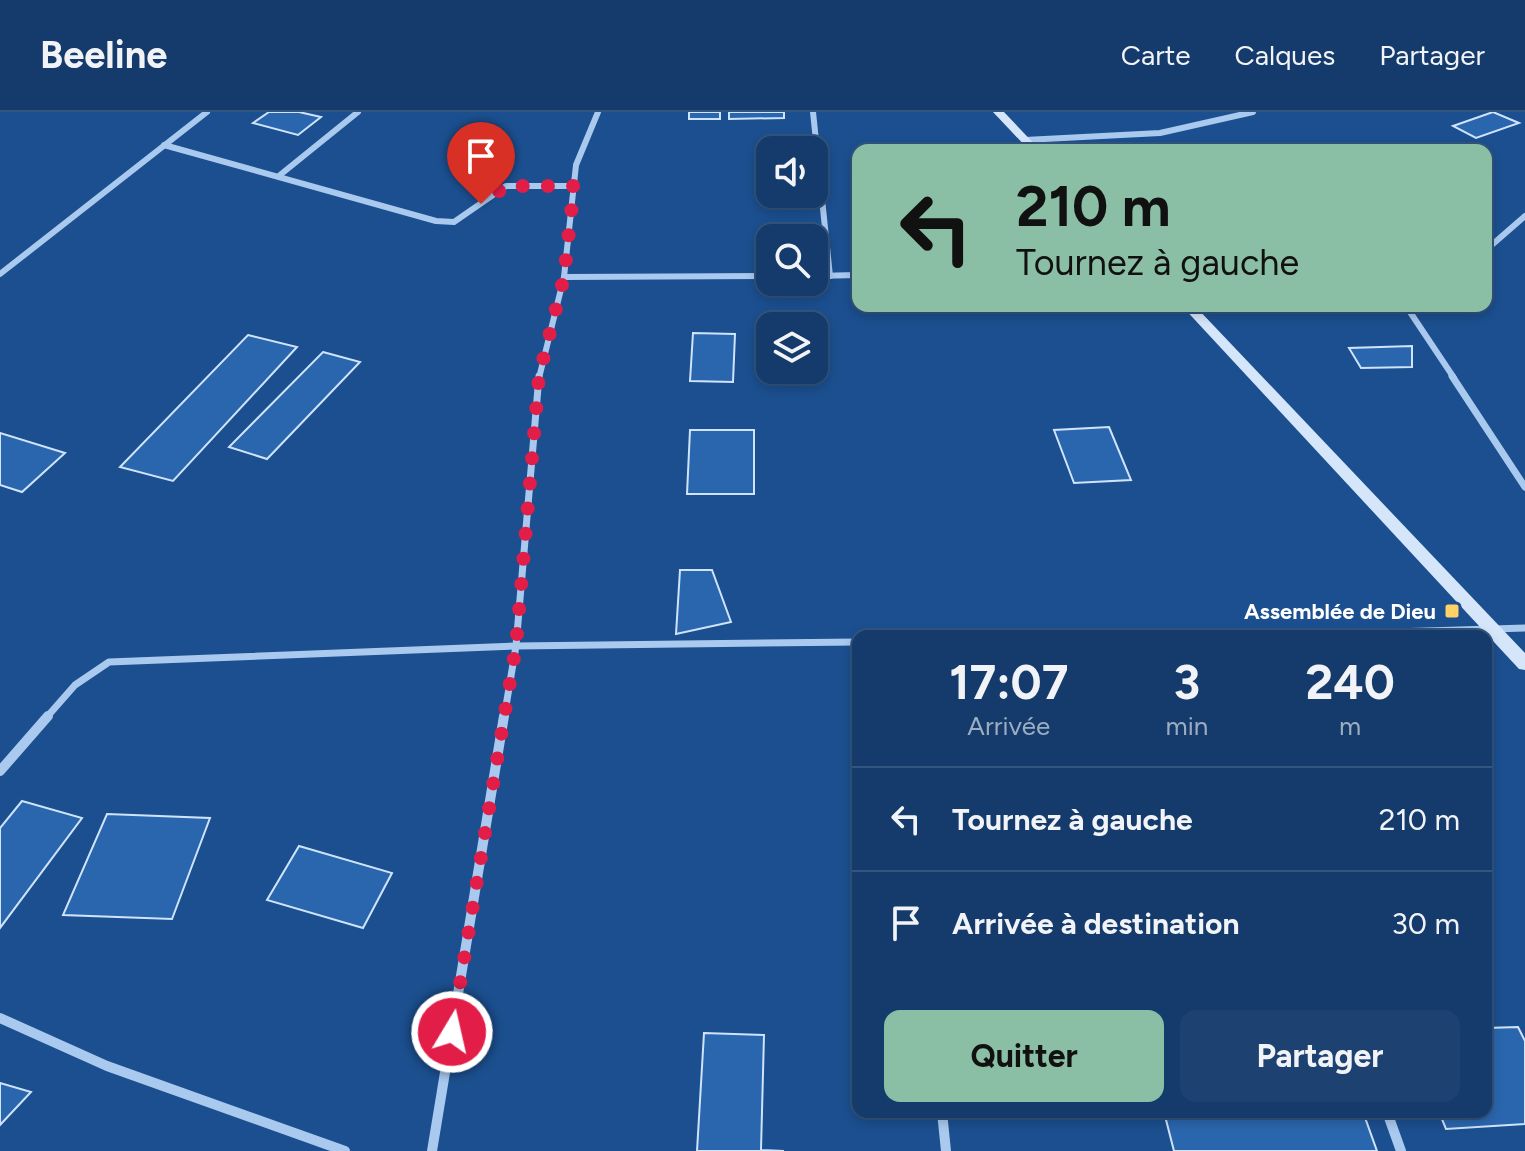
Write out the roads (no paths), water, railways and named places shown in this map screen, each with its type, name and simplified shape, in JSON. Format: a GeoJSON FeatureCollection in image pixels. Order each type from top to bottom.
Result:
{"type":"FeatureCollection","features":[{"type":"Feature","properties":{"kind":"street"},"geometry":{"type":"LineString","coordinates":[[0,274],[207,112]]}},
{"type":"Feature","properties":{"kind":"street"},"geometry":{"type":"LineString","coordinates":[[280,175],[358,112]]}},
{"type":"Feature","properties":{"kind":"street"},"geometry":{"type":"LineString","coordinates":[[432,1151],[516,646],[539,376],[564,277],[576,165],[598,112]]}},
{"type":"Feature","properties":{"kind":"street"},"geometry":{"type":"LineString","coordinates":[[813,112],[830,276],[852,275]]}},
{"type":"Feature","properties":{"kind":"street"},"geometry":{"type":"LineString","coordinates":[[998,112],[1029,144]]}},
{"type":"Feature","properties":{"kind":"street"},"geometry":{"type":"LineString","coordinates":[[1025,140],[1160,133],[1253,112]]}},
{"type":"Feature","properties":{"kind":"street"},"geometry":{"type":"LineString","coordinates":[[164,145],[436,221],[454,222],[506,186],[574,186]]}},
{"type":"Feature","properties":{"kind":"street"},"geometry":{"type":"LineString","coordinates":[[1492,245],[1525,216]]}},
{"type":"Feature","properties":{"kind":"street"},"geometry":{"type":"LineString","coordinates":[[564,277],[756,276]]}},
{"type":"Feature","properties":{"kind":"street"},"geometry":{"type":"LineString","coordinates":[[1194,312],[1525,664]]}},
{"type":"Feature","properties":{"kind":"street"},"geometry":{"type":"LineString","coordinates":[[1410,312],[1525,487]]}},
{"type":"Feature","properties":{"kind":"street"},"geometry":{"type":"LineString","coordinates":[[1460,630],[1525,628]]}},
{"type":"Feature","properties":{"kind":"street"},"geometry":{"type":"LineString","coordinates":[[0,771],[75,685],[109,662],[516,646],[852,642]]}},
{"type":"Feature","properties":{"kind":"street"},"geometry":{"type":"LineString","coordinates":[[0,1018],[107,1066],[345,1151]]}},
{"type":"Feature","properties":{"kind":"street"},"geometry":{"type":"LineString","coordinates":[[943,1118],[946,1151]]}},
{"type":"Feature","properties":{"kind":"street"},"geometry":{"type":"LineString","coordinates":[[1389,1118],[1401,1151]]}},
{"type":"Feature","properties":{"kind":"place","name":"Assemblée de Dieu"},"geometry":{"type":"Point","coordinates":[1452,611]}}]}
